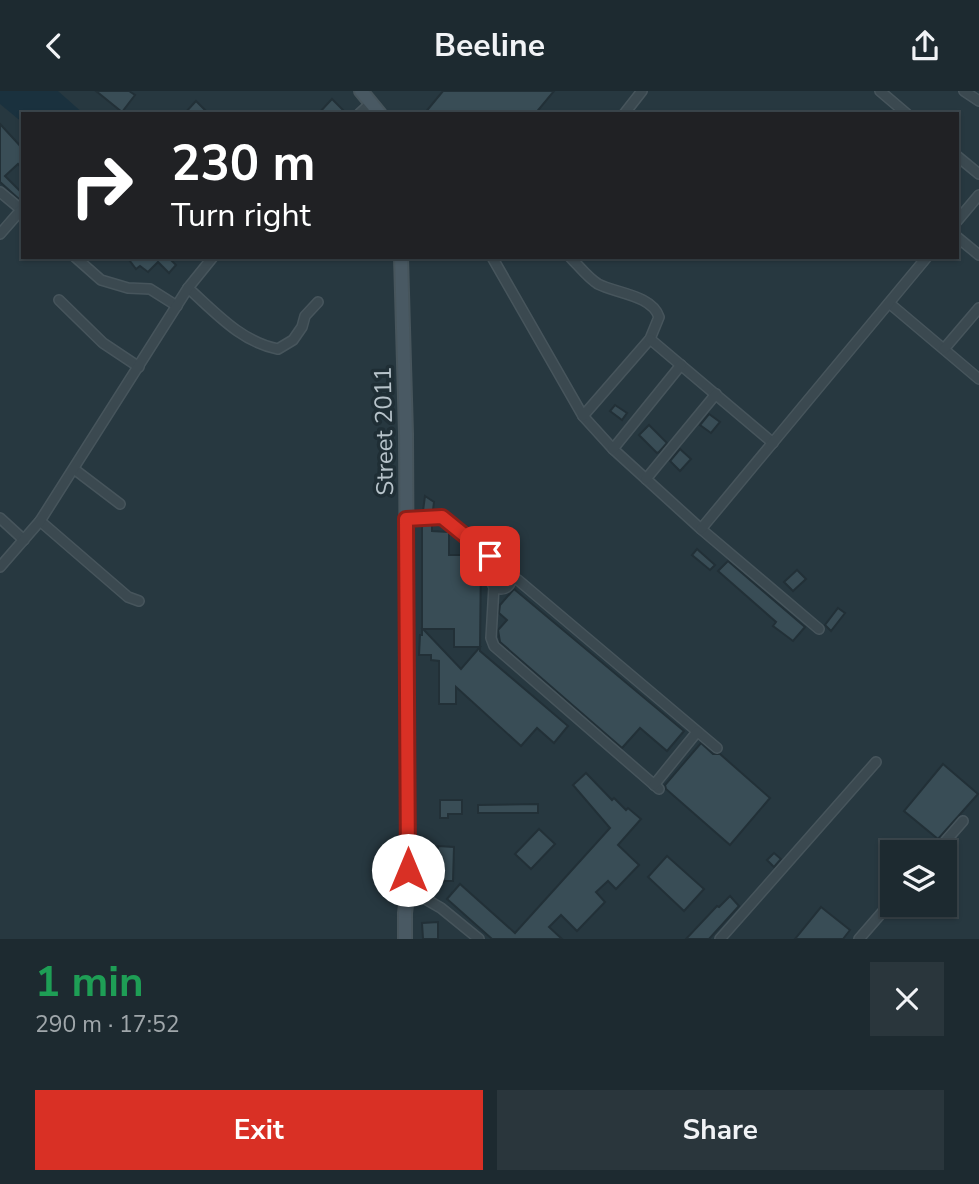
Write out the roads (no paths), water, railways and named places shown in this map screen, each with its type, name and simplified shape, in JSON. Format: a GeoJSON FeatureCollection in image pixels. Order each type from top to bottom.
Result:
{"type":"FeatureCollection","features":[{"type":"Feature","properties":{"kind":"main road"},"geometry":{"type":"LineString","coordinates":[[361,91],[378,112]]}},
{"type":"Feature","properties":{"kind":"main road","name":"Street 2011"},"geometry":{"type":"LineString","coordinates":[[401,259],[406,519],[408,889],[405,939]]}},
{"type":"Feature","properties":{"kind":"street"},"geometry":{"type":"LineString","coordinates":[[880,91],[905,112]]}},
{"type":"Feature","properties":{"kind":"street"},"geometry":{"type":"LineString","coordinates":[[625,112],[637,93]]}},
{"type":"Feature","properties":{"kind":"street"},"geometry":{"type":"LineString","coordinates":[[361,112],[371,103]]}},
{"type":"Feature","properties":{"kind":"street"},"geometry":{"type":"LineString","coordinates":[[959,158],[979,174]]}},
{"type":"Feature","properties":{"kind":"street"},"geometry":{"type":"LineString","coordinates":[[0,192],[21,210]]}},
{"type":"Feature","properties":{"kind":"street"},"geometry":{"type":"LineString","coordinates":[[959,219],[979,195]]}},
{"type":"Feature","properties":{"kind":"street"},"geometry":{"type":"LineString","coordinates":[[0,235],[21,212]]}},
{"type":"Feature","properties":{"kind":"street"},"geometry":{"type":"LineString","coordinates":[[959,239],[979,255]]}},
{"type":"Feature","properties":{"kind":"street"},"geometry":{"type":"LineString","coordinates":[[77,259],[101,280],[128,288],[150,289],[177,306]]}},
{"type":"Feature","properties":{"kind":"street"},"geometry":{"type":"LineString","coordinates":[[0,567],[40,521],[188,288],[211,259]]}},
{"type":"Feature","properties":{"kind":"street"},"geometry":{"type":"LineString","coordinates":[[495,259],[583,416],[613,449],[701,529],[819,629]]}},
{"type":"Feature","properties":{"kind":"street"},"geometry":{"type":"LineString","coordinates":[[572,259],[601,285],[629,294],[657,311],[659,317],[650,339],[583,416]]}},
{"type":"Feature","properties":{"kind":"street"},"geometry":{"type":"LineString","coordinates":[[701,529],[925,259]]}},
{"type":"Feature","properties":{"kind":"street"},"geometry":{"type":"LineString","coordinates":[[188,288],[232,327],[264,346],[278,349],[293,340],[302,327],[305,316],[318,302]]}},
{"type":"Feature","properties":{"kind":"street"},"geometry":{"type":"LineString","coordinates":[[59,300],[103,343],[139,367]]}},
{"type":"Feature","properties":{"kind":"street"},"geometry":{"type":"LineString","coordinates":[[889,303],[979,379]]}},
{"type":"Feature","properties":{"kind":"street"},"geometry":{"type":"LineString","coordinates":[[944,349],[979,308]]}},
{"type":"Feature","properties":{"kind":"street"},"geometry":{"type":"LineString","coordinates":[[650,339],[773,443]]}},
{"type":"Feature","properties":{"kind":"street"},"geometry":{"type":"LineString","coordinates":[[613,449],[681,365]]}},
{"type":"Feature","properties":{"kind":"street"},"geometry":{"type":"LineString","coordinates":[[646,479],[716,394]]}},
{"type":"Feature","properties":{"kind":"street"},"geometry":{"type":"LineString","coordinates":[[74,468],[120,504]]}},
{"type":"Feature","properties":{"kind":"street"},"geometry":{"type":"LineString","coordinates":[[406,519],[442,517],[490,556],[497,569]]}},
{"type":"Feature","properties":{"kind":"street"},"geometry":{"type":"LineString","coordinates":[[0,518],[24,540]]}},
{"type":"Feature","properties":{"kind":"street"},"geometry":{"type":"LineString","coordinates":[[40,521],[128,597],[139,601]]}},
{"type":"Feature","properties":{"kind":"street"},"geometry":{"type":"LineString","coordinates":[[497,569],[506,570],[511,578],[519,580],[717,748]]}},
{"type":"Feature","properties":{"kind":"street"},"geometry":{"type":"LineString","coordinates":[[497,569],[491,577],[494,586],[491,638],[494,646],[656,787],[697,732]]}},
{"type":"Feature","properties":{"kind":"street"},"geometry":{"type":"LineString","coordinates":[[494,586],[504,588],[509,585],[511,578]]}},
{"type":"Feature","properties":{"kind":"street"},"geometry":{"type":"LineString","coordinates":[[720,939],[876,762]]}},
{"type":"Feature","properties":{"kind":"street"},"geometry":{"type":"LineString","coordinates":[[946,840],[963,821]]}},
{"type":"Feature","properties":{"kind":"street"},"geometry":{"type":"LineString","coordinates":[[408,889],[441,908],[479,939]]}},
{"type":"Feature","properties":{"kind":"street"},"geometry":{"type":"LineString","coordinates":[[859,939],[880,915]]}},
{"type":"Feature","properties":{"kind":"water"},"geometry":{"type":"Polygon","coordinates":[[[0,91],[58,91],[82,112],[21,112],[21,121],[0,104],[0,91]]]}}]}
